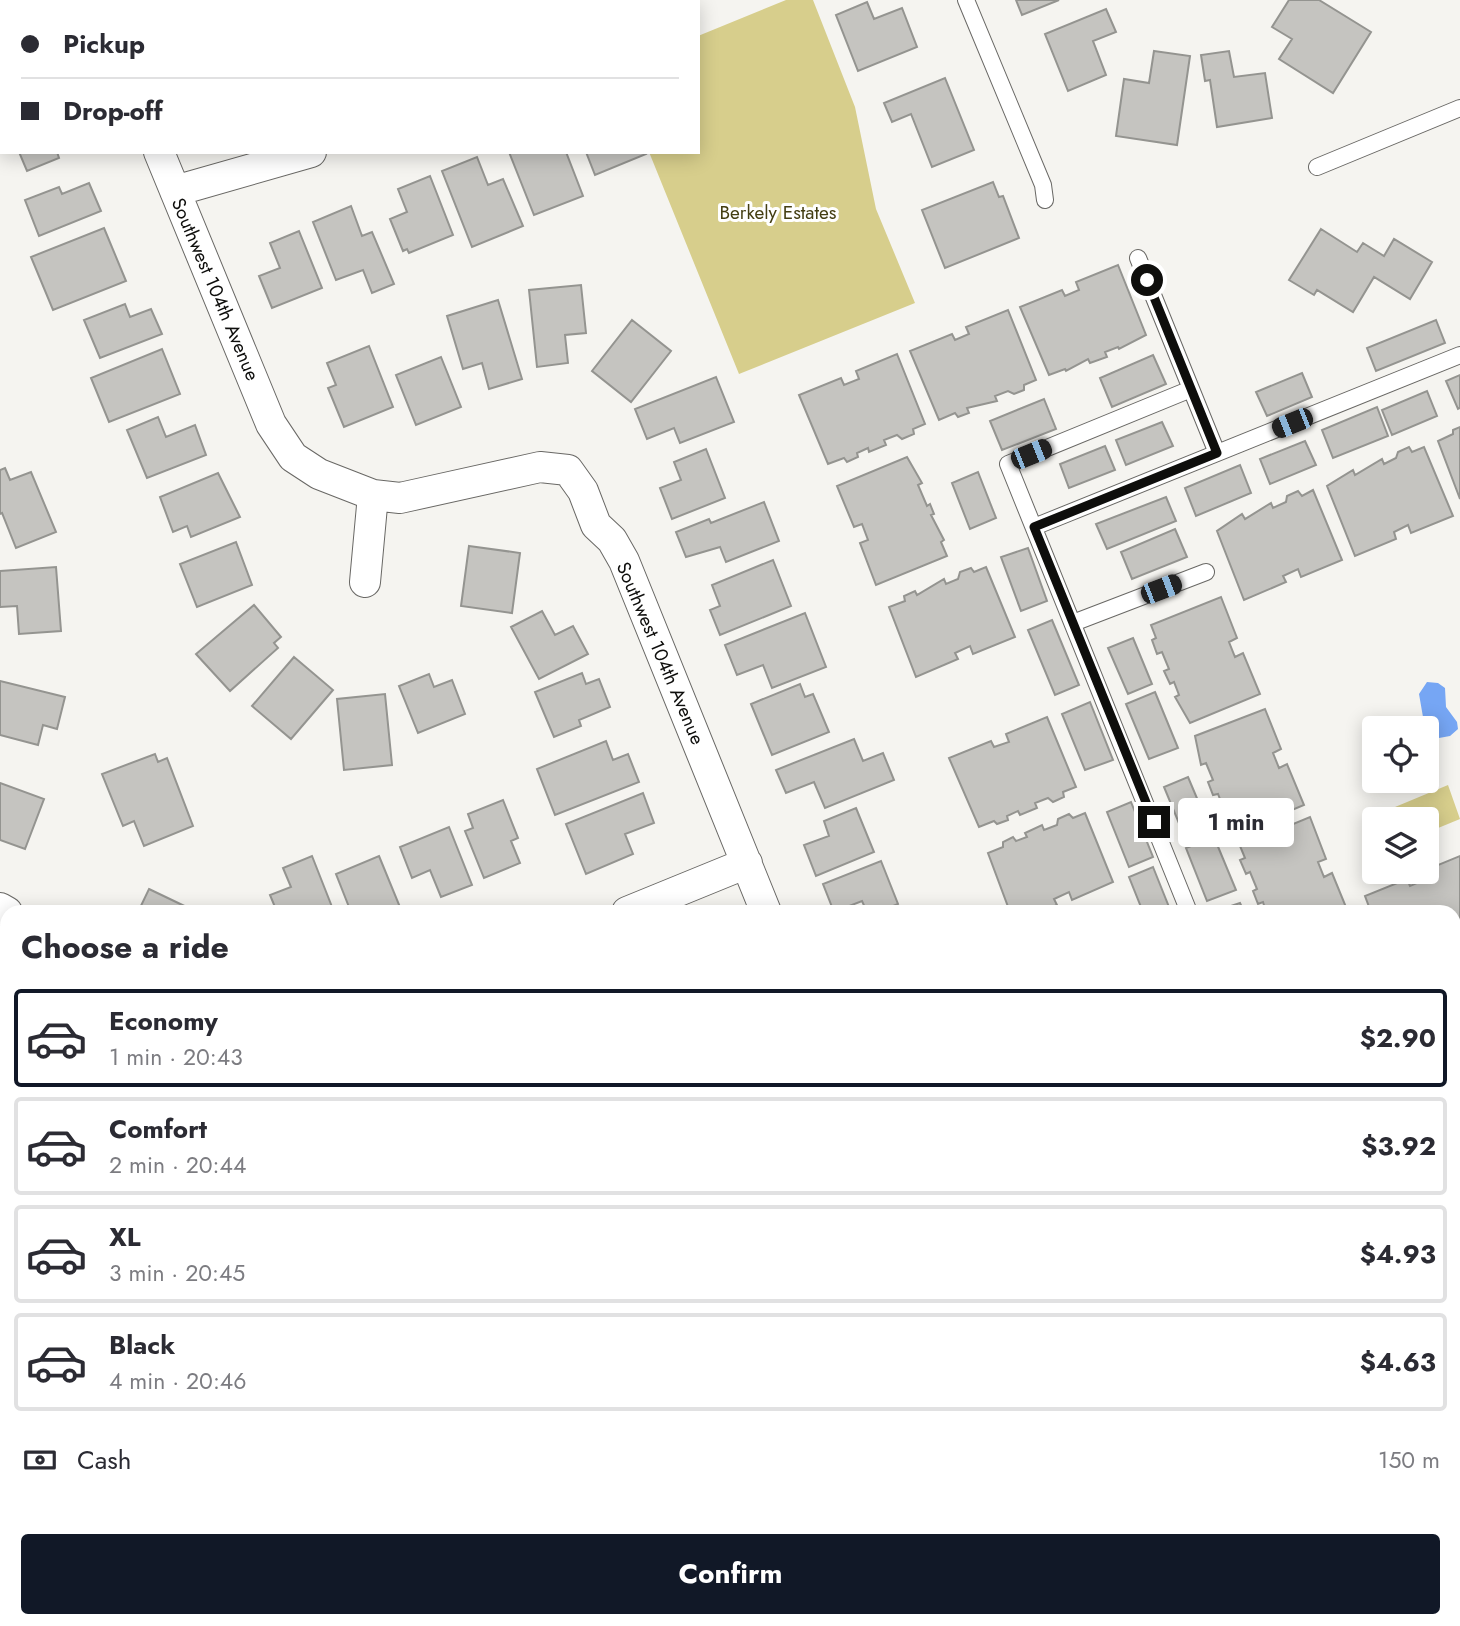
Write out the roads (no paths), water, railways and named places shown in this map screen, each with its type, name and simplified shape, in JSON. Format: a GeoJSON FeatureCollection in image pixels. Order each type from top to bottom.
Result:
{"type":"FeatureCollection","features":[{"type":"Feature","properties":{"kind":"street","name":"Southwest 104th Avenue"},"geometry":{"type":"LineString","coordinates":[[160,154],[271,424],[293,457],[319,474],[373,495],[400,498],[540,467],[568,470],[583,491],[596,525],[612,540],[624,561],[763,905]]}},
{"type":"Feature","properties":{"kind":"street"},"geometry":{"type":"LineString","coordinates":[[175,191],[305,154]]}},
{"type":"Feature","properties":{"kind":"street"},"geometry":{"type":"LineString","coordinates":[[365,582],[373,495]]}},
{"type":"Feature","properties":{"kind":"street"},"geometry":{"type":"LineString","coordinates":[[644,905],[747,863]]}},
{"type":"Feature","properties":{"kind":"lane"},"geometry":{"type":"LineString","coordinates":[[966,0],[1043,185],[1045,200]]}},
{"type":"Feature","properties":{"kind":"lane"},"geometry":{"type":"LineString","coordinates":[[1317,167],[1460,108]]}},
{"type":"Feature","properties":{"kind":"lane"},"geometry":{"type":"LineString","coordinates":[[1138,258],[1217,453]]}},
{"type":"Feature","properties":{"kind":"lane"},"geometry":{"type":"LineString","coordinates":[[1034,527],[1460,355]]}},
{"type":"Feature","properties":{"kind":"lane"},"geometry":{"type":"LineString","coordinates":[[1186,905],[1008,464],[1191,390]]}},
{"type":"Feature","properties":{"kind":"lane"},"geometry":{"type":"LineString","coordinates":[[1073,623],[1206,572]]}},
{"type":"Feature","properties":{"kind":"water"},"geometry":{"type":"Polygon","coordinates":[[[1427,682],[1438,683],[1445,688],[1446,707],[1457,722],[1458,729],[1450,736],[1439,738],[1439,716],[1423,716],[1419,694],[1427,682]]]}},
{"type":"Feature","properties":{"kind":"park label","name":"Berkely Estates"},"geometry":{"type":"Point","coordinates":[778,212]}}]}
